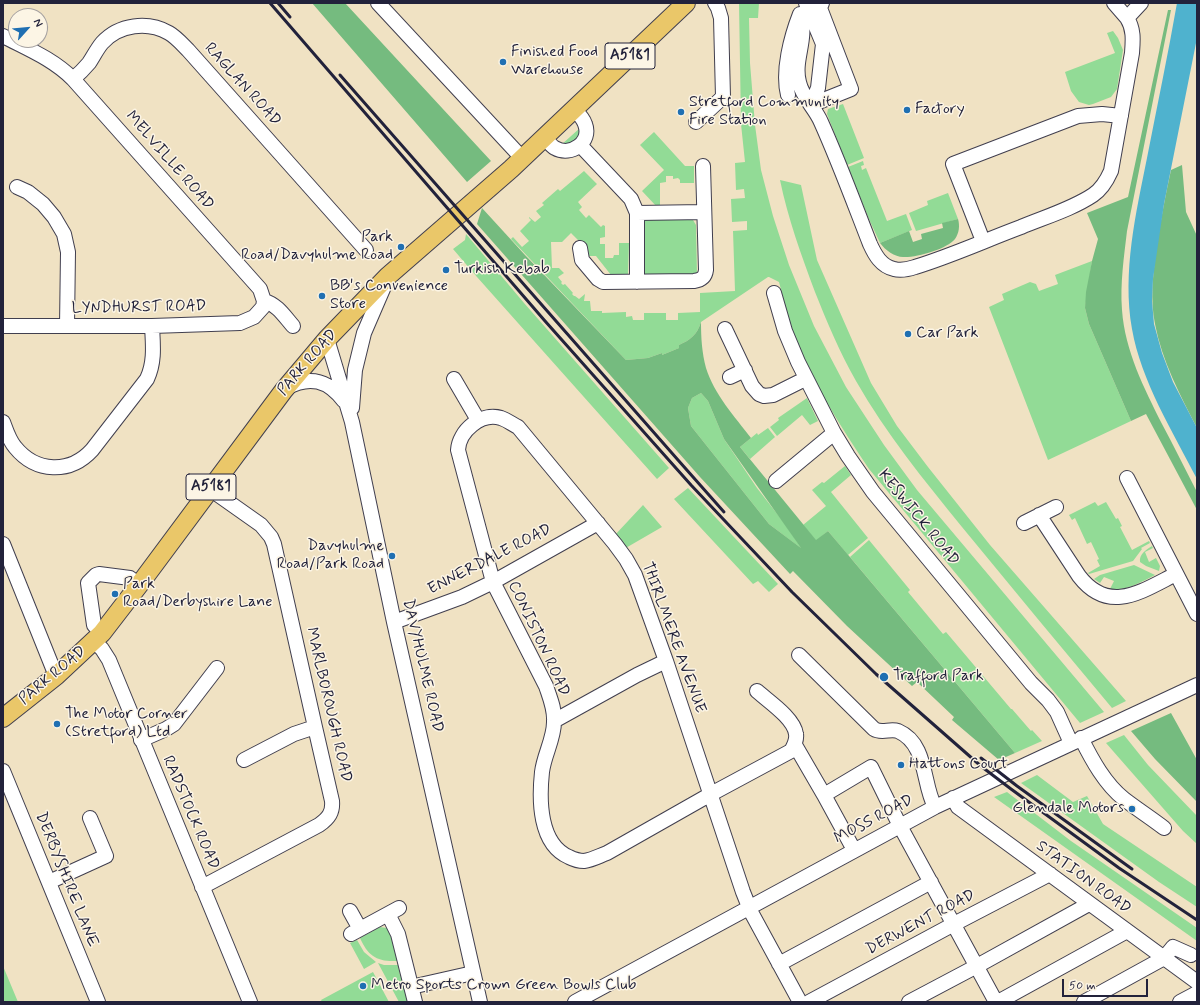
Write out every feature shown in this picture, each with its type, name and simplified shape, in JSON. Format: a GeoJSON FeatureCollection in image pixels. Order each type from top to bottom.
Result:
{"type":"FeatureCollection","features":[{"type":"Feature","properties":{"kind":"main road","name":"A5181"},"geometry":{"type":"LineString","coordinates":[[574,109],[686,3]]}},
{"type":"Feature","properties":{"kind":"main road","name":"PARK ROAD"},"geometry":{"type":"LineString","coordinates":[[3,718],[56,676],[98,637],[139,585],[284,390],[327,339],[388,276],[522,158],[574,109]]}},
{"type":"Feature","properties":{"kind":"street"},"geometry":{"type":"LineString","coordinates":[[378,3],[522,158]]}},
{"type":"Feature","properties":{"kind":"street"},"geometry":{"type":"LineString","coordinates":[[696,122],[723,97],[721,18],[715,3]]}},
{"type":"Feature","properties":{"kind":"street"},"geometry":{"type":"LineString","coordinates":[[811,105],[851,89],[820,8],[822,3]]}},
{"type":"Feature","properties":{"kind":"street"},"geometry":{"type":"LineString","coordinates":[[804,7],[803,33],[798,70],[798,80],[801,90],[821,121],[875,254],[882,263],[895,270],[904,269],[938,259],[1074,206],[1095,194],[1108,180],[1121,116],[1132,53],[1133,38],[1132,24],[1114,3]]}},
{"type":"Feature","properties":{"kind":"street"},"geometry":{"type":"LineString","coordinates":[[1127,18],[1141,3]]}},
{"type":"Feature","properties":{"kind":"street"},"geometry":{"type":"LineString","coordinates":[[804,7],[823,44],[818,88],[811,105]]}},
{"type":"Feature","properties":{"kind":"street"},"geometry":{"type":"LineString","coordinates":[[788,95],[786,74],[793,32],[804,7]]}},
{"type":"Feature","properties":{"kind":"street","name":"RAGLAN ROAD"},"geometry":{"type":"LineString","coordinates":[[73,78],[89,63],[102,43],[109,36],[119,31],[140,25],[162,29],[171,34],[188,50],[366,250]]}},
{"type":"Feature","properties":{"kind":"street","name":"MELVILLE ROAD"},"geometry":{"type":"LineString","coordinates":[[3,36],[50,60],[65,70],[73,78],[260,289],[264,302]]}},
{"type":"Feature","properties":{"kind":"street"},"geometry":{"type":"LineString","coordinates":[[544,137],[553,147],[563,150],[580,146],[584,141],[587,130],[585,123],[574,109]]}},
{"type":"Feature","properties":{"kind":"street"},"geometry":{"type":"LineString","coordinates":[[983,242],[953,164],[1078,116],[1102,114],[1121,116]]}},
{"type":"Feature","properties":{"kind":"street"},"geometry":{"type":"LineString","coordinates":[[580,146],[630,199],[637,213],[637,282]]}},
{"type":"Feature","properties":{"kind":"street"},"geometry":{"type":"LineString","coordinates":[[580,248],[582,260],[601,281],[606,283],[694,281],[702,279],[706,270],[703,166]]}},
{"type":"Feature","properties":{"kind":"street"},"geometry":{"type":"LineString","coordinates":[[17,187],[28,192],[43,204],[54,217],[64,234],[68,252],[67,326]]}},
{"type":"Feature","properties":{"kind":"street"},"geometry":{"type":"LineString","coordinates":[[637,213],[704,212]]}},
{"type":"Feature","properties":{"kind":"street"},"geometry":{"type":"LineString","coordinates":[[352,422],[352,389],[355,370],[364,334],[388,276]]}},
{"type":"Feature","properties":{"kind":"street","name":"KESWICK ROAD"},"geometry":{"type":"LineString","coordinates":[[774,293],[785,331],[805,379],[834,433],[874,492],[1028,679],[1053,707],[1076,741],[1088,752],[1115,791],[1164,828]]}},
{"type":"Feature","properties":{"kind":"street"},"geometry":{"type":"LineString","coordinates":[[264,302],[270,302],[275,306],[293,326]]}},
{"type":"Feature","properties":{"kind":"street","name":"LYNDHURST ROAD"},"geometry":{"type":"LineString","coordinates":[[3,326],[152,326],[240,323],[254,317],[263,307],[264,302]]}},
{"type":"Feature","properties":{"kind":"street"},"geometry":{"type":"LineString","coordinates":[[3,422],[14,447],[30,460],[42,466],[54,468],[76,463],[92,450],[147,379],[152,370],[152,326]]}},
{"type":"Feature","properties":{"kind":"street"},"geometry":{"type":"LineString","coordinates":[[725,329],[755,390],[764,396],[773,395],[805,379]]}},
{"type":"Feature","properties":{"kind":"street","name":"DAVYHULME ROAD"},"geometry":{"type":"LineString","coordinates":[[327,339],[352,422],[394,622],[480,1002]]}},
{"type":"Feature","properties":{"kind":"street"},"geometry":{"type":"LineString","coordinates":[[730,377],[745,370]]}},
{"type":"Feature","properties":{"kind":"street"},"geometry":{"type":"LineString","coordinates":[[454,379],[478,420]]}},
{"type":"Feature","properties":{"kind":"street"},"geometry":{"type":"LineString","coordinates":[[284,390],[294,384],[304,381],[314,381],[326,384],[346,403]]}},
{"type":"Feature","properties":{"kind":"street","name":"THIRLMERE AVENUE"},"geometry":{"type":"LineString","coordinates":[[478,420],[492,417],[500,418],[518,427],[598,523],[626,559],[635,575],[666,660],[749,907],[798,1001]]}},
{"type":"Feature","properties":{"kind":"street","name":"CONISTON ROAD"},"geometry":{"type":"LineString","coordinates":[[478,420],[466,430],[458,442],[458,450],[492,582],[546,686],[552,702],[554,721],[542,771],[541,797],[543,820],[548,835],[554,846],[562,854],[572,859],[583,861],[607,853],[791,751],[795,745]]}},
{"type":"Feature","properties":{"kind":"street"},"geometry":{"type":"LineString","coordinates":[[776,481],[793,475],[834,433]]}},
{"type":"Feature","properties":{"kind":"street"},"geometry":{"type":"LineString","coordinates":[[1126,478],[1197,614]]}},
{"type":"Feature","properties":{"kind":"street","name":"MARLBOROUGH ROAD"},"geometry":{"type":"LineString","coordinates":[[202,887],[319,825],[330,815],[332,808],[332,801],[271,536],[261,525],[210,489]]}},
{"type":"Feature","properties":{"kind":"street"},"geometry":{"type":"LineString","coordinates":[[1024,523],[1056,507]]}},
{"type":"Feature","properties":{"kind":"street"},"geometry":{"type":"LineString","coordinates":[[1040,515],[1078,576],[1098,594],[1115,598],[1132,595],[1176,574]]}},
{"type":"Feature","properties":{"kind":"street","name":"ENNERDALE ROAD"},"geometry":{"type":"LineString","coordinates":[[394,622],[462,597],[598,523]]}},
{"type":"Feature","properties":{"kind":"street"},"geometry":{"type":"LineString","coordinates":[[3,544],[56,676]]}},
{"type":"Feature","properties":{"kind":"street","name":"PARK ROAD"},"geometry":{"type":"LineString","coordinates":[[98,637],[94,625],[88,583],[99,574],[130,578],[139,585]]}},
{"type":"Feature","properties":{"kind":"street","name":"RADSTOCK ROAD"},"geometry":{"type":"LineString","coordinates":[[98,637],[102,649],[109,660],[250,1002]]}},
{"type":"Feature","properties":{"kind":"street"},"geometry":{"type":"LineString","coordinates":[[799,655],[825,674],[874,730],[898,731],[909,740],[915,747],[922,763],[928,783],[930,798],[935,807]]}},
{"type":"Feature","properties":{"kind":"street"},"geometry":{"type":"LineString","coordinates":[[554,721],[666,660]]}},
{"type":"Feature","properties":{"kind":"street"},"geometry":{"type":"LineString","coordinates":[[141,740],[174,724],[217,668]]}},
{"type":"Feature","properties":{"kind":"street","name":"MOSS ROAD"},"geometry":{"type":"LineString","coordinates":[[576,1002],[935,807],[1197,685]]}},
{"type":"Feature","properties":{"kind":"street"},"geometry":{"type":"LineString","coordinates":[[757,691],[792,723],[796,734],[795,745],[854,850]]}},
{"type":"Feature","properties":{"kind":"street"},"geometry":{"type":"LineString","coordinates":[[244,760],[294,734],[315,727]]}},
{"type":"Feature","properties":{"kind":"street"},"geometry":{"type":"LineString","coordinates":[[824,795],[871,768],[930,882],[997,1002],[1127,931]]}},
{"type":"Feature","properties":{"kind":"street","name":"DERBYSHIRE LANE"},"geometry":{"type":"LineString","coordinates":[[3,771],[98,1002]]}},
{"type":"Feature","properties":{"kind":"street","name":"STATION ROAD"},"geometry":{"type":"LineString","coordinates":[[953,798],[958,807],[1197,982]]}},
{"type":"Feature","properties":{"kind":"street"},"geometry":{"type":"LineString","coordinates":[[49,882],[106,856],[90,818]]}},
{"type":"Feature","properties":{"kind":"street","name":"DERWENT ROAD"},"geometry":{"type":"LineString","coordinates":[[798,1001],[954,924],[1050,874]]}},
{"type":"Feature","properties":{"kind":"street"},"geometry":{"type":"LineString","coordinates":[[779,964],[930,882]]}},
{"type":"Feature","properties":{"kind":"street"},"geometry":{"type":"LineString","coordinates":[[909,1002],[1089,904]]}},
{"type":"Feature","properties":{"kind":"street"},"geometry":{"type":"LineString","coordinates":[[350,911],[356,931],[394,911],[398,934],[415,1002]]}},
{"type":"Feature","properties":{"kind":"street"},"geometry":{"type":"LineString","coordinates":[[1084,1002],[1164,958],[1173,947],[1191,955]]}},
{"type":"Feature","properties":{"kind":"street"},"geometry":{"type":"LineString","coordinates":[[411,987],[473,973]]}},
{"type":"Feature","properties":{"kind":"street"},"geometry":{"type":"LineString","coordinates":[[1180,1002],[1197,993]]}},
{"type":"Feature","properties":{"kind":"green space"},"geometry":{"type":"Polygon","coordinates":[[[312,3],[345,3],[491,161],[467,182],[312,3]]]}},
{"type":"Feature","properties":{"kind":"green space"},"geometry":{"type":"Polygon","coordinates":[[[739,3],[759,3],[758,18],[749,18],[750,63],[755,125],[761,170],[773,216],[789,265],[814,326],[846,387],[884,445],[917,490],[1104,712],[1080,723],[869,469],[819,389],[802,355],[786,310],[779,282],[768,277],[701,322],[695,334],[690,339],[679,345],[679,348],[662,355],[662,353],[648,358],[626,360],[511,239],[513,237],[522,247],[529,241],[520,231],[531,220],[529,217],[535,222],[541,217],[536,211],[544,205],[542,203],[558,189],[560,191],[584,171],[597,184],[578,202],[582,207],[579,210],[586,218],[589,215],[601,227],[603,225],[605,226],[605,237],[600,238],[600,244],[605,244],[605,258],[613,258],[614,255],[619,255],[619,243],[629,243],[628,274],[611,275],[596,256],[584,256],[583,245],[571,233],[562,242],[551,242],[552,268],[559,268],[564,273],[558,277],[562,282],[561,283],[563,285],[565,284],[574,296],[579,299],[585,294],[584,301],[590,301],[591,311],[602,311],[602,313],[626,312],[626,317],[632,316],[633,320],[644,320],[644,313],[666,313],[666,320],[678,320],[678,313],[700,312],[700,293],[735,291],[733,231],[747,230],[747,221],[732,222],[731,199],[745,198],[744,189],[736,190],[735,163],[745,162],[741,124],[739,3]]]}},
{"type":"Feature","properties":{"kind":"green space"},"geometry":{"type":"Polygon","coordinates":[[[1168,10],[1171,10],[1127,231],[1122,280],[1122,310],[1127,340],[1136,369],[1197,492],[1197,510],[1146,414],[1131,421],[1089,324],[1085,308],[1086,292],[1098,239],[1087,213],[1128,197],[1168,10]]]}},
{"type":"Feature","properties":{"kind":"green space"},"geometry":{"type":"Polygon","coordinates":[[[1113,31],[1123,50],[1117,89],[1111,97],[1093,104],[1089,105],[1079,102],[1071,91],[1065,72],[1115,53],[1107,33],[1113,31]]]}},
{"type":"Feature","properties":{"kind":"green space"},"geometry":{"type":"Polygon","coordinates":[[[843,104],[864,158],[847,165],[827,114],[828,109],[843,104]]]}},
{"type":"Feature","properties":{"kind":"green space"},"geometry":{"type":"Polygon","coordinates":[[[580,128],[581,132],[574,143],[561,145],[580,128]]]}},
{"type":"Feature","properties":{"kind":"green space"},"geometry":{"type":"Polygon","coordinates":[[[654,132],[685,166],[694,166],[694,183],[680,183],[678,178],[673,179],[673,176],[666,176],[666,182],[660,183],[660,207],[657,207],[642,191],[664,170],[640,145],[654,132]]]}},
{"type":"Feature","properties":{"kind":"green space"},"geometry":{"type":"Polygon","coordinates":[[[863,161],[864,165],[861,166],[862,170],[866,168],[887,221],[906,214],[912,230],[880,243],[848,167],[863,161]]]}},
{"type":"Feature","properties":{"kind":"green space"},"geometry":{"type":"Polygon","coordinates":[[[1182,165],[1186,212],[1197,236],[1197,428],[1167,364],[1158,338],[1153,315],[1153,278],[1163,210],[1171,170],[1182,165]]]}},
{"type":"Feature","properties":{"kind":"green space"},"geometry":{"type":"Polygon","coordinates":[[[780,180],[801,185],[817,260],[871,383],[897,426],[990,545],[1126,701],[1112,708],[948,509],[880,420],[850,370],[824,315],[795,236],[780,180]]]}},
{"type":"Feature","properties":{"kind":"green space"},"geometry":{"type":"Polygon","coordinates":[[[948,193],[958,219],[916,231],[909,213],[928,205],[927,201],[948,193]]]}},
{"type":"Feature","properties":{"kind":"green space"},"geometry":{"type":"Polygon","coordinates":[[[482,208],[626,360],[648,358],[662,353],[662,355],[679,348],[679,345],[690,339],[695,334],[701,322],[704,357],[710,378],[726,405],[751,438],[740,447],[816,540],[828,531],[1015,753],[999,760],[952,720],[954,717],[917,682],[912,686],[847,626],[793,571],[790,574],[700,477],[477,224],[482,208]],[[701,393],[692,398],[688,408],[691,426],[769,524],[801,548],[724,439],[708,401],[701,393]]]}},
{"type":"Feature","properties":{"kind":"green space"},"geometry":{"type":"Polygon","coordinates":[[[646,219],[693,220],[696,225],[697,274],[648,277],[642,274],[643,221],[646,219]]]}},
{"type":"Feature","properties":{"kind":"green space"},"geometry":{"type":"Polygon","coordinates":[[[958,219],[959,229],[955,239],[951,243],[931,252],[909,257],[900,257],[890,253],[880,243],[909,231],[913,242],[922,239],[921,234],[943,228],[942,223],[958,219]]]}},
{"type":"Feature","properties":{"kind":"green space"},"geometry":{"type":"Polygon","coordinates":[[[466,234],[524,303],[669,468],[657,479],[453,249],[465,240],[466,234]]]}},
{"type":"Feature","properties":{"kind":"green space"},"geometry":{"type":"Polygon","coordinates":[[[1092,261],[1085,308],[1089,324],[1131,421],[1048,460],[989,307],[1004,300],[1002,294],[1030,282],[1036,284],[1039,291],[1058,284],[1055,275],[1092,261]]]}},
{"type":"Feature","properties":{"kind":"green space"},"geometry":{"type":"Polygon","coordinates":[[[701,393],[708,401],[724,439],[757,488],[802,549],[769,524],[691,426],[688,408],[692,398],[701,393]]]}},
{"type":"Feature","properties":{"kind":"green space"},"geometry":{"type":"Polygon","coordinates":[[[807,398],[818,421],[810,425],[802,415],[777,436],[770,427],[779,420],[778,418],[807,398]]]}},
{"type":"Feature","properties":{"kind":"green space"},"geometry":{"type":"Polygon","coordinates":[[[768,428],[775,437],[750,459],[740,447],[757,433],[758,435],[768,428]]]}},
{"type":"Feature","properties":{"kind":"green space"},"geometry":{"type":"Polygon","coordinates":[[[845,466],[851,475],[831,492],[868,538],[848,555],[828,531],[816,541],[803,525],[826,506],[812,490],[822,482],[824,483],[845,466]]]}},
{"type":"Feature","properties":{"kind":"green space"},"geometry":{"type":"Polygon","coordinates":[[[688,488],[778,584],[769,592],[758,581],[753,584],[674,499],[688,488]]]}},
{"type":"Feature","properties":{"kind":"green space"},"geometry":{"type":"Polygon","coordinates":[[[1095,502],[1098,506],[1106,502],[1116,519],[1118,518],[1122,526],[1120,527],[1132,550],[1149,541],[1150,543],[1141,548],[1142,549],[1133,561],[1089,574],[1088,573],[1100,566],[1097,560],[1099,559],[1091,542],[1087,544],[1075,518],[1072,520],[1069,515],[1095,502]]]}},
{"type":"Feature","properties":{"kind":"green space"},"geometry":{"type":"Polygon","coordinates":[[[643,505],[662,527],[624,549],[614,536],[643,505]]]}},
{"type":"Feature","properties":{"kind":"green space"},"geometry":{"type":"Polygon","coordinates":[[[869,540],[910,590],[908,592],[943,634],[946,632],[1011,709],[1042,741],[1015,753],[850,557],[869,540]]]}},
{"type":"Feature","properties":{"kind":"green space"},"geometry":{"type":"Polygon","coordinates":[[[1152,546],[1153,548],[1145,552],[1149,562],[1156,558],[1160,566],[1159,571],[1140,562],[1142,554],[1152,546]]]}},
{"type":"Feature","properties":{"kind":"green space"},"geometry":{"type":"Polygon","coordinates":[[[1134,565],[1155,575],[1122,589],[1110,589],[1114,581],[1104,577],[1100,583],[1094,579],[1100,575],[1134,565]]]}},
{"type":"Feature","properties":{"kind":"green space"},"geometry":{"type":"Polygon","coordinates":[[[1171,713],[1197,760],[1197,802],[1155,759],[1131,731],[1171,713]]]}},
{"type":"Feature","properties":{"kind":"green space"},"geometry":{"type":"Polygon","coordinates":[[[1124,735],[1148,765],[1197,816],[1197,844],[1183,831],[1106,743],[1124,735]]]}},
{"type":"Feature","properties":{"kind":"green space"},"geometry":{"type":"Polygon","coordinates":[[[1037,775],[1073,802],[1087,796],[1103,824],[1197,887],[1197,907],[1159,882],[1021,783],[1037,775]]]}},
{"type":"Feature","properties":{"kind":"green space"},"geometry":{"type":"Polygon","coordinates":[[[1007,792],[1071,841],[1197,928],[1197,941],[994,797],[1007,792]]]}},
{"type":"Feature","properties":{"kind":"green space"},"geometry":{"type":"Polygon","coordinates":[[[380,927],[387,928],[390,933],[397,961],[384,960],[374,957],[366,949],[360,938],[380,927]]]}},
{"type":"Feature","properties":{"kind":"green space"},"geometry":{"type":"Polygon","coordinates":[[[357,940],[364,952],[376,962],[364,969],[350,943],[357,940]]]}},
{"type":"Feature","properties":{"kind":"green space"},"geometry":{"type":"Polygon","coordinates":[[[378,963],[384,965],[398,965],[400,975],[403,975],[410,1002],[399,1002],[378,963]]]}},
{"type":"Feature","properties":{"kind":"green space"},"geometry":{"type":"Polygon","coordinates":[[[3,966],[18,1002],[3,1002],[3,966]]]}},
{"type":"Feature","properties":{"kind":"green space","name":"Metro Sports Crown Green Bowls Club"},"geometry":{"type":"Polygon","coordinates":[[[373,972],[389,1002],[322,1002],[321,1000],[373,972]]]}},
{"type":"Feature","properties":{"kind":"water"},"geometry":{"type":"Polygon","coordinates":[[[1177,3],[1197,3],[1197,38],[1164,204],[1153,279],[1152,301],[1154,324],[1162,353],[1173,382],[1197,428],[1197,479],[1168,425],[1150,387],[1136,348],[1129,308],[1129,264],[1135,221],[1177,3]]]}},
{"type":"Feature","properties":{"kind":"railway"},"geometry":{"type":"LineString","coordinates":[[270,3],[545,321],[691,485],[792,592],[876,674],[982,767],[1119,868],[1197,920]]}},
{"type":"Feature","properties":{"kind":"railway"},"geometry":{"type":"LineString","coordinates":[[278,3],[290,17]]}},
{"type":"Feature","properties":{"kind":"railway"},"geometry":{"type":"LineString","coordinates":[[340,75],[724,512]]}},
{"type":"Feature","properties":{"kind":"railway"},"geometry":{"type":"LineString","coordinates":[[981,758],[1017,786],[1132,869]]}},
{"type":"Feature","properties":{"kind":"place","name":"Finished Food Warehouse"},"geometry":{"type":"Point","coordinates":[503,62]}},
{"type":"Feature","properties":{"kind":"place","name":"Factory"},"geometry":{"type":"Point","coordinates":[907,110]}},
{"type":"Feature","properties":{"kind":"place","name":"Stretford Community Fire Station"},"geometry":{"type":"Point","coordinates":[681,112]}},
{"type":"Feature","properties":{"kind":"place","name":"Park Road/Davyhulme Road"},"geometry":{"type":"Point","coordinates":[401,247]}},
{"type":"Feature","properties":{"kind":"place","name":"Turkish Kebab"},"geometry":{"type":"Point","coordinates":[446,270]}},
{"type":"Feature","properties":{"kind":"place","name":"BB's Convenience Store"},"geometry":{"type":"Point","coordinates":[322,296]}},
{"type":"Feature","properties":{"kind":"place","name":"Car Park"},"geometry":{"type":"Point","coordinates":[908,334]}},
{"type":"Feature","properties":{"kind":"place","name":"Davyhulme Road/Park Road"},"geometry":{"type":"Point","coordinates":[392,556]}},
{"type":"Feature","properties":{"kind":"place","name":"Park Road/Derbyshire Lane"},"geometry":{"type":"Point","coordinates":[115,594]}},
{"type":"Feature","properties":{"kind":"place","name":"Trafford Park"},"geometry":{"type":"Point","coordinates":[884,677]}},
{"type":"Feature","properties":{"kind":"place","name":"The Motor Corner (Stretford) Ltd"},"geometry":{"type":"Point","coordinates":[57,724]}},
{"type":"Feature","properties":{"kind":"place","name":"Hattons Court"},"geometry":{"type":"Point","coordinates":[901,765]}},
{"type":"Feature","properties":{"kind":"place","name":"Glendale Motors"},"geometry":{"type":"Point","coordinates":[1132,809]}},
{"type":"Feature","properties":{"kind":"place","name":"Metro Sports Crown Green Bowls Club"},"geometry":{"type":"Point","coordinates":[363,986]}}]}
